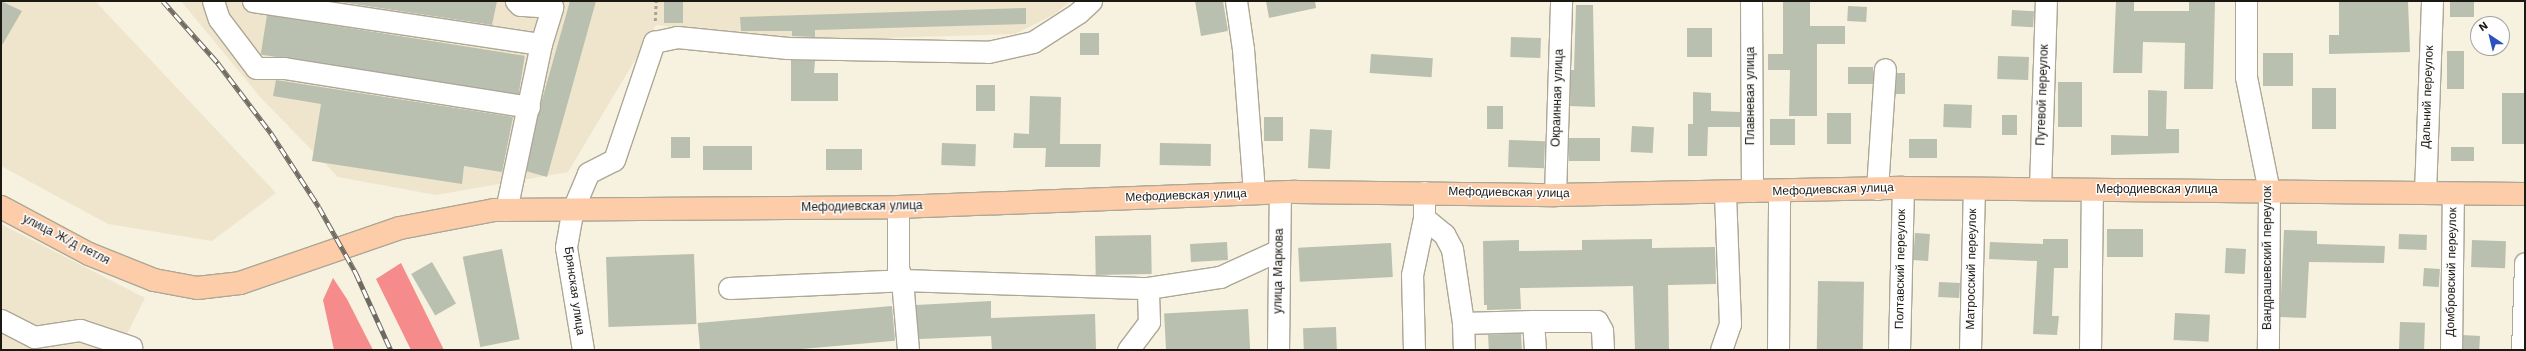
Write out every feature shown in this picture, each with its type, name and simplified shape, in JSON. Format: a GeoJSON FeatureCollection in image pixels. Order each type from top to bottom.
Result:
{"type":"FeatureCollection","features":[{"type":"Feature","properties":{"kind":"main road","name":"Мефодиевская улица"},"geometry":{"type":"LineString","coordinates":[[500,210],[898,207],[1280,192],[1424,192],[1555,195],[1974,188],[2269,190],[2525,194]]}},
{"type":"Feature","properties":{"kind":"main road","name":"улица Ж/д петля"},"geometry":{"type":"LineString","coordinates":[[1,207],[89,254],[154,280],[197,288],[224,286],[400,228],[500,210]]}},
{"type":"Feature","properties":{"kind":"street"},"geometry":{"type":"LineString","coordinates":[[213,1],[219,19],[256,68],[284,68],[529,107]]}},
{"type":"Feature","properties":{"kind":"street"},"geometry":{"type":"LineString","coordinates":[[253,1],[541,44]]}},
{"type":"Feature","properties":{"kind":"street"},"geometry":{"type":"LineString","coordinates":[[500,210],[529,107],[541,44],[552,7],[520,5],[516,1]]}},
{"type":"Feature","properties":{"kind":"street","name":"Брянская улица"},"geometry":{"type":"LineString","coordinates":[[583,350],[566,247],[574,209],[588,173],[614,160],[654,42],[677,37],[787,48],[988,52],[1033,42],[1091,1]]}},
{"type":"Feature","properties":{"kind":"street"},"geometry":{"type":"LineString","coordinates":[[1236,1],[1243,49],[1254,193]]}},
{"type":"Feature","properties":{"kind":"street","name":"Окраинная улица"},"geometry":{"type":"LineString","coordinates":[[1555,195],[1561,1]]}},
{"type":"Feature","properties":{"kind":"street","name":"Плавневая улица"},"geometry":{"type":"LineString","coordinates":[[1751,1],[1752,192]]}},
{"type":"Feature","properties":{"kind":"street","name":"Путевой переулок"},"geometry":{"type":"LineString","coordinates":[[2040,189],[2046,1]]}},
{"type":"Feature","properties":{"kind":"street","name":"Вандрашевский переулок"},"geometry":{"type":"LineString","coordinates":[[2246,1],[2246,77],[2269,190],[2268,350]]}},
{"type":"Feature","properties":{"kind":"street","name":"Дальний переулок"},"geometry":{"type":"LineString","coordinates":[[2425,193],[2432,1]]}},
{"type":"Feature","properties":{"kind":"street"},"geometry":{"type":"LineString","coordinates":[[1876,189],[1885,69]]}},
{"type":"Feature","properties":{"kind":"street","name":"Полтавский переулок"},"geometry":{"type":"LineString","coordinates":[[1899,350],[1903,188]]}},
{"type":"Feature","properties":{"kind":"street","name":"Матросский переулок"},"geometry":{"type":"LineString","coordinates":[[1970,350],[1974,188]]}},
{"type":"Feature","properties":{"kind":"street"},"geometry":{"type":"LineString","coordinates":[[2090,350],[2092,190]]}},
{"type":"Feature","properties":{"kind":"street"},"geometry":{"type":"LineString","coordinates":[[1721,350],[1730,324],[1725,191]]}},
{"type":"Feature","properties":{"kind":"street","name":"улица Маркова"},"geometry":{"type":"LineString","coordinates":[[1278,350],[1280,192]]}},
{"type":"Feature","properties":{"kind":"street"},"geometry":{"type":"LineString","coordinates":[[1414,350],[1412,275],[1424,218],[1424,192]]}},
{"type":"Feature","properties":{"kind":"street"},"geometry":{"type":"LineString","coordinates":[[1778,350],[1779,192]]}},
{"type":"Feature","properties":{"kind":"street","name":"Домбровский переулок"},"geometry":{"type":"LineString","coordinates":[[2451,350],[2453,193]]}},
{"type":"Feature","properties":{"kind":"street"},"geometry":{"type":"LineString","coordinates":[[898,207],[898,268],[902,280],[908,350]]}},
{"type":"Feature","properties":{"kind":"street"},"geometry":{"type":"LineString","coordinates":[[1424,218],[1444,234],[1452,249],[1463,323],[1464,350]]}},
{"type":"Feature","properties":{"kind":"street"},"geometry":{"type":"LineString","coordinates":[[729,288],[902,280],[1148,288],[1220,278],[1279,250]]}},
{"type":"Feature","properties":{"kind":"street"},"geometry":{"type":"LineString","coordinates":[[2522,350],[2525,263]]}},
{"type":"Feature","properties":{"kind":"street"},"geometry":{"type":"LineString","coordinates":[[1128,350],[1149,322],[1148,288]]}},
{"type":"Feature","properties":{"kind":"street"},"geometry":{"type":"LineString","coordinates":[[1,320],[34,337],[80,330],[131,347]]}},
{"type":"Feature","properties":{"kind":"street"},"geometry":{"type":"LineString","coordinates":[[1463,323],[1533,320],[1597,321],[1602,330],[1603,350]]}},
{"type":"Feature","properties":{"kind":"street"},"geometry":{"type":"LineString","coordinates":[[1533,320],[1535,350]]}},
{"type":"Feature","properties":{"kind":"shaded area"},"geometry":{"type":"Polygon","coordinates":[[[1,1],[95,1],[276,193],[212,241],[108,224],[1,166],[1,1]]]}},
{"type":"Feature","properties":{"kind":"shaded area"},"geometry":{"type":"Polygon","coordinates":[[[181,1],[1071,1],[1053,15],[1015,34],[784,41],[656,25],[568,172],[436,195],[338,177],[261,98],[181,1]]]}},
{"type":"Feature","properties":{"kind":"shaded area"},"geometry":{"type":"Polygon","coordinates":[[[1,224],[145,298],[119,350],[1,350],[1,224]]]}},
{"type":"Feature","properties":{"kind":"shaded area"},"geometry":{"type":"Polygon","coordinates":[[[401,263],[444,350],[411,350],[376,279],[401,263]]]}},
{"type":"Feature","properties":{"kind":"shaded area"},"geometry":{"type":"Polygon","coordinates":[[[333,278],[347,299],[373,350],[334,350],[323,300],[333,278]]]}},
{"type":"Feature","properties":{"kind":"building"},"geometry":{"type":"Polygon","coordinates":[[[1,1],[22,11],[1,47],[1,1]]]}},
{"type":"Feature","properties":{"kind":"building"},"geometry":{"type":"Polygon","coordinates":[[[334,1],[497,1],[492,25],[334,1]]]}},
{"type":"Feature","properties":{"kind":"building"},"geometry":{"type":"Polygon","coordinates":[[[570,1],[596,1],[547,177],[526,171],[538,114],[570,1]]]}},
{"type":"Feature","properties":{"kind":"building"},"geometry":{"type":"Polygon","coordinates":[[[664,1],[683,1],[683,23],[664,23],[664,1]]]}},
{"type":"Feature","properties":{"kind":"building"},"geometry":{"type":"Polygon","coordinates":[[[1195,1],[1223,1],[1228,31],[1201,36],[1195,1]]]}},
{"type":"Feature","properties":{"kind":"building"},"geometry":{"type":"Polygon","coordinates":[[[1266,1],[1315,1],[1316,8],[1269,18],[1266,1]]]}},
{"type":"Feature","properties":{"kind":"building"},"geometry":{"type":"Polygon","coordinates":[[[1783,1],[1810,1],[1810,26],[1845,26],[1845,44],[1817,44],[1817,116],[1789,116],[1790,70],[1768,70],[1768,54],[1783,54],[1783,1]]]}},
{"type":"Feature","properties":{"kind":"building"},"geometry":{"type":"Polygon","coordinates":[[[2116,1],[2134,1],[2134,11],[2189,11],[2189,1],[2215,1],[2213,89],[2184,89],[2185,43],[2143,42],[2142,73],[2113,73],[2116,1]]]}},
{"type":"Feature","properties":{"kind":"building"},"geometry":{"type":"Polygon","coordinates":[[[2339,1],[2408,1],[2410,52],[2329,54],[2329,35],[2339,35],[2339,1]]]}},
{"type":"Feature","properties":{"kind":"building"},"geometry":{"type":"Polygon","coordinates":[[[2450,1],[2474,1],[2474,16],[2450,17],[2450,1]]]}},
{"type":"Feature","properties":{"kind":"building"},"geometry":{"type":"Polygon","coordinates":[[[1576,5],[1593,5],[1595,107],[1570,106],[1571,70],[1574,70],[1576,5]]]}},
{"type":"Feature","properties":{"kind":"building"},"geometry":{"type":"Polygon","coordinates":[[[1848,6],[1867,7],[1866,22],[1847,21],[1848,6]]]}},
{"type":"Feature","properties":{"kind":"building"},"geometry":{"type":"Polygon","coordinates":[[[1026,8],[1026,24],[815,30],[815,37],[792,36],[792,31],[741,31],[740,17],[1026,8]]]}},
{"type":"Feature","properties":{"kind":"building"},"geometry":{"type":"Polygon","coordinates":[[[2012,10],[2034,11],[2033,27],[2011,26],[2012,10]]]}},
{"type":"Feature","properties":{"kind":"building"},"geometry":{"type":"Polygon","coordinates":[[[267,15],[525,56],[519,95],[261,55],[267,15]]]}},
{"type":"Feature","properties":{"kind":"building"},"geometry":{"type":"Polygon","coordinates":[[[1687,28],[1712,28],[1712,57],[1687,57],[1687,28]]]}},
{"type":"Feature","properties":{"kind":"building"},"geometry":{"type":"Polygon","coordinates":[[[1080,33],[1099,33],[1099,55],[1080,55],[1080,33]]]}},
{"type":"Feature","properties":{"kind":"building"},"geometry":{"type":"Polygon","coordinates":[[[1511,37],[1541,38],[1540,58],[1510,57],[1511,37]]]}},
{"type":"Feature","properties":{"kind":"building"},"geometry":{"type":"Polygon","coordinates":[[[2447,51],[2464,51],[2464,89],[2447,89],[2447,51]]]}},
{"type":"Feature","properties":{"kind":"building"},"geometry":{"type":"Polygon","coordinates":[[[2263,53],[2293,53],[2293,86],[2263,86],[2263,53]]]}},
{"type":"Feature","properties":{"kind":"building"},"geometry":{"type":"Polygon","coordinates":[[[1371,54],[1433,58],[1432,77],[1370,73],[1371,54]]]}},
{"type":"Feature","properties":{"kind":"building"},"geometry":{"type":"Polygon","coordinates":[[[1998,56],[2029,57],[2028,80],[1997,79],[1998,56]]]}},
{"type":"Feature","properties":{"kind":"building"},"geometry":{"type":"Polygon","coordinates":[[[791,60],[815,61],[814,73],[838,73],[838,101],[791,101],[791,60]]]}},
{"type":"Feature","properties":{"kind":"building"},"geometry":{"type":"Polygon","coordinates":[[[1848,67],[1873,67],[1873,84],[1848,84],[1848,67]]]}},
{"type":"Feature","properties":{"kind":"building"},"geometry":{"type":"Polygon","coordinates":[[[1897,73],[1905,73],[1905,94],[1895,94],[1897,73]]]}},
{"type":"Feature","properties":{"kind":"building"},"geometry":{"type":"Polygon","coordinates":[[[276,80],[513,117],[502,172],[464,166],[462,184],[312,161],[321,104],[273,96],[276,80]]]}},
{"type":"Feature","properties":{"kind":"building"},"geometry":{"type":"Polygon","coordinates":[[[2058,82],[2082,82],[2082,127],[2058,127],[2058,82]]]}},
{"type":"Feature","properties":{"kind":"building"},"geometry":{"type":"Polygon","coordinates":[[[976,85],[995,85],[995,111],[976,111],[976,85]]]}},
{"type":"Feature","properties":{"kind":"building"},"geometry":{"type":"Polygon","coordinates":[[[2312,88],[2336,88],[2336,129],[2312,129],[2312,88]]]}},
{"type":"Feature","properties":{"kind":"building"},"geometry":{"type":"Polygon","coordinates":[[[2148,90],[2167,91],[2166,129],[2179,129],[2179,153],[2111,155],[2111,135],[2148,136],[2148,90]]]}},
{"type":"Feature","properties":{"kind":"building"},"geometry":{"type":"Polygon","coordinates":[[[1693,92],[1711,93],[1711,111],[1740,112],[1740,127],[1708,127],[1707,156],[1688,156],[1688,124],[1693,124],[1693,92]]]}},
{"type":"Feature","properties":{"kind":"building"},"geometry":{"type":"Polygon","coordinates":[[[2502,93],[2525,93],[2525,144],[2502,144],[2502,93]]]}},
{"type":"Feature","properties":{"kind":"building"},"geometry":{"type":"Polygon","coordinates":[[[1030,96],[1061,97],[1060,144],[1101,144],[1100,167],[1045,167],[1046,148],[1013,148],[1014,133],[1029,134],[1030,96]]]}},
{"type":"Feature","properties":{"kind":"building"},"geometry":{"type":"Polygon","coordinates":[[[1944,104],[1972,105],[1971,128],[1943,127],[1944,104]]]}},
{"type":"Feature","properties":{"kind":"building"},"geometry":{"type":"Polygon","coordinates":[[[1487,106],[1503,106],[1503,129],[1487,129],[1487,106]]]}},
{"type":"Feature","properties":{"kind":"building"},"geometry":{"type":"Polygon","coordinates":[[[1827,113],[1851,113],[1851,144],[1827,144],[1827,113]]]}},
{"type":"Feature","properties":{"kind":"building"},"geometry":{"type":"Polygon","coordinates":[[[2002,115],[2017,115],[2017,135],[2002,135],[2002,115]]]}},
{"type":"Feature","properties":{"kind":"building"},"geometry":{"type":"Polygon","coordinates":[[[1264,117],[1283,117],[1283,141],[1264,141],[1264,117]]]}},
{"type":"Feature","properties":{"kind":"building"},"geometry":{"type":"Polygon","coordinates":[[[1770,119],[1795,119],[1795,145],[1770,145],[1770,119]]]}},
{"type":"Feature","properties":{"kind":"building"},"geometry":{"type":"Polygon","coordinates":[[[1632,126],[1654,127],[1653,153],[1631,152],[1632,126]]]}},
{"type":"Feature","properties":{"kind":"building"},"geometry":{"type":"Polygon","coordinates":[[[1310,129],[1332,130],[1330,169],[1308,168],[1310,129]]]}},
{"type":"Feature","properties":{"kind":"building"},"geometry":{"type":"Polygon","coordinates":[[[671,137],[690,137],[690,158],[671,158],[671,137]]]}},
{"type":"Feature","properties":{"kind":"building"},"geometry":{"type":"Polygon","coordinates":[[[1569,138],[1600,138],[1600,161],[1569,161],[1569,138]]]}},
{"type":"Feature","properties":{"kind":"building"},"geometry":{"type":"Polygon","coordinates":[[[1909,139],[1937,139],[1937,158],[1909,158],[1909,139]]]}},
{"type":"Feature","properties":{"kind":"building"},"geometry":{"type":"Polygon","coordinates":[[[1509,140],[1545,141],[1544,168],[1508,167],[1509,140]]]}},
{"type":"Feature","properties":{"kind":"building"},"geometry":{"type":"Polygon","coordinates":[[[942,143],[976,144],[975,166],[941,165],[942,143]]]}},
{"type":"Feature","properties":{"kind":"building"},"geometry":{"type":"Polygon","coordinates":[[[1160,143],[1211,144],[1211,166],[1160,165],[1160,143]]]}},
{"type":"Feature","properties":{"kind":"building"},"geometry":{"type":"Polygon","coordinates":[[[703,146],[752,146],[752,170],[703,170],[703,146]]]}},
{"type":"Feature","properties":{"kind":"building"},"geometry":{"type":"Polygon","coordinates":[[[2451,147],[2474,147],[2474,161],[2451,161],[2451,147]]]}},
{"type":"Feature","properties":{"kind":"building"},"geometry":{"type":"Polygon","coordinates":[[[826,149],[862,149],[862,170],[826,170],[826,149]]]}},
{"type":"Feature","properties":{"kind":"building"},"geometry":{"type":"Polygon","coordinates":[[[2107,229],[2143,229],[2143,257],[2107,257],[2107,229]]]}},
{"type":"Feature","properties":{"kind":"building"},"geometry":{"type":"Polygon","coordinates":[[[2284,230],[2317,231],[2317,244],[2385,246],[2384,263],[2309,262],[2306,318],[2280,317],[2284,230]]]}},
{"type":"Feature","properties":{"kind":"building"},"geometry":{"type":"Polygon","coordinates":[[[1915,233],[1930,234],[1928,261],[1913,260],[1915,233]]]}},
{"type":"Feature","properties":{"kind":"building"},"geometry":{"type":"Polygon","coordinates":[[[2399,234],[2427,235],[2426,250],[2398,249],[2399,234]]]}},
{"type":"Feature","properties":{"kind":"building"},"geometry":{"type":"Polygon","coordinates":[[[1151,235],[1152,274],[1096,275],[1095,236],[1151,235]]]}},
{"type":"Feature","properties":{"kind":"building"},"geometry":{"type":"Polygon","coordinates":[[[1652,239],[1652,248],[1715,247],[1716,284],[1668,285],[1669,350],[1635,350],[1633,286],[1520,288],[1521,309],[1487,310],[1487,305],[1484,305],[1483,241],[1519,240],[1519,251],[1582,250],[1582,240],[1652,239]]]}},
{"type":"Feature","properties":{"kind":"building"},"geometry":{"type":"Polygon","coordinates":[[[2043,239],[2068,239],[2068,268],[2054,268],[2052,316],[2059,316],[2057,335],[2033,334],[2037,261],[1989,259],[1990,242],[2043,244],[2043,239]]]}},
{"type":"Feature","properties":{"kind":"building"},"geometry":{"type":"Polygon","coordinates":[[[2472,240],[2506,241],[2505,268],[2471,267],[2472,240]]]}},
{"type":"Feature","properties":{"kind":"building"},"geometry":{"type":"Polygon","coordinates":[[[1227,242],[1228,260],[1191,262],[1190,244],[1227,242]]]}},
{"type":"Feature","properties":{"kind":"building"},"geometry":{"type":"Polygon","coordinates":[[[1391,243],[1393,277],[1300,282],[1298,248],[1391,243]]]}},
{"type":"Feature","properties":{"kind":"building"},"geometry":{"type":"Polygon","coordinates":[[[2226,248],[2246,249],[2245,274],[2225,273],[2226,248]]]}},
{"type":"Feature","properties":{"kind":"building"},"geometry":{"type":"Polygon","coordinates":[[[502,249],[520,339],[480,347],[463,257],[502,249]]]}},
{"type":"Feature","properties":{"kind":"building"},"geometry":{"type":"Polygon","coordinates":[[[694,254],[696,324],[608,327],[606,257],[694,254]]]}},
{"type":"Feature","properties":{"kind":"building"},"geometry":{"type":"Polygon","coordinates":[[[432,262],[456,304],[435,316],[411,274],[432,262]]]}},
{"type":"Feature","properties":{"kind":"building"},"geometry":{"type":"Polygon","coordinates":[[[2424,268],[2440,269],[2439,287],[2423,286],[2424,268]]]}},
{"type":"Feature","properties":{"kind":"building"},"geometry":{"type":"Polygon","coordinates":[[[1818,281],[1864,282],[1863,350],[1817,350],[1818,281]]]}},
{"type":"Feature","properties":{"kind":"building"},"geometry":{"type":"Polygon","coordinates":[[[1939,282],[1960,283],[1959,298],[1938,297],[1939,282]]]}},
{"type":"Feature","properties":{"kind":"building"},"geometry":{"type":"Polygon","coordinates":[[[991,301],[991,318],[1095,314],[1096,349],[992,350],[991,336],[919,339],[916,305],[991,301]]]}},
{"type":"Feature","properties":{"kind":"building"},"geometry":{"type":"Polygon","coordinates":[[[892,306],[895,341],[791,350],[700,350],[698,323],[892,306]]]}},
{"type":"Feature","properties":{"kind":"building"},"geometry":{"type":"Polygon","coordinates":[[[1248,309],[1250,350],[1166,350],[1164,313],[1248,309]]]}},
{"type":"Feature","properties":{"kind":"building"},"geometry":{"type":"Polygon","coordinates":[[[2175,313],[2210,315],[2209,342],[2174,340],[2175,313]]]}},
{"type":"Feature","properties":{"kind":"building"},"geometry":{"type":"Polygon","coordinates":[[[2400,322],[2425,323],[2424,350],[2399,350],[2400,322]]]}},
{"type":"Feature","properties":{"kind":"building"},"geometry":{"type":"Polygon","coordinates":[[[1336,327],[1337,350],[1304,350],[1303,328],[1336,327]]]}},
{"type":"Feature","properties":{"kind":"building"},"geometry":{"type":"Polygon","coordinates":[[[1521,333],[1522,350],[1489,350],[1488,335],[1521,333]]]}},
{"type":"Feature","properties":{"kind":"building"},"geometry":{"type":"Polygon","coordinates":[[[2463,335],[2480,336],[2479,350],[2462,350],[2463,335]]]}},
{"type":"Feature","properties":{"kind":"railway"},"geometry":{"type":"LineString","coordinates":[[163,1],[218,63],[271,133],[319,207],[356,273],[391,350]]}}]}
